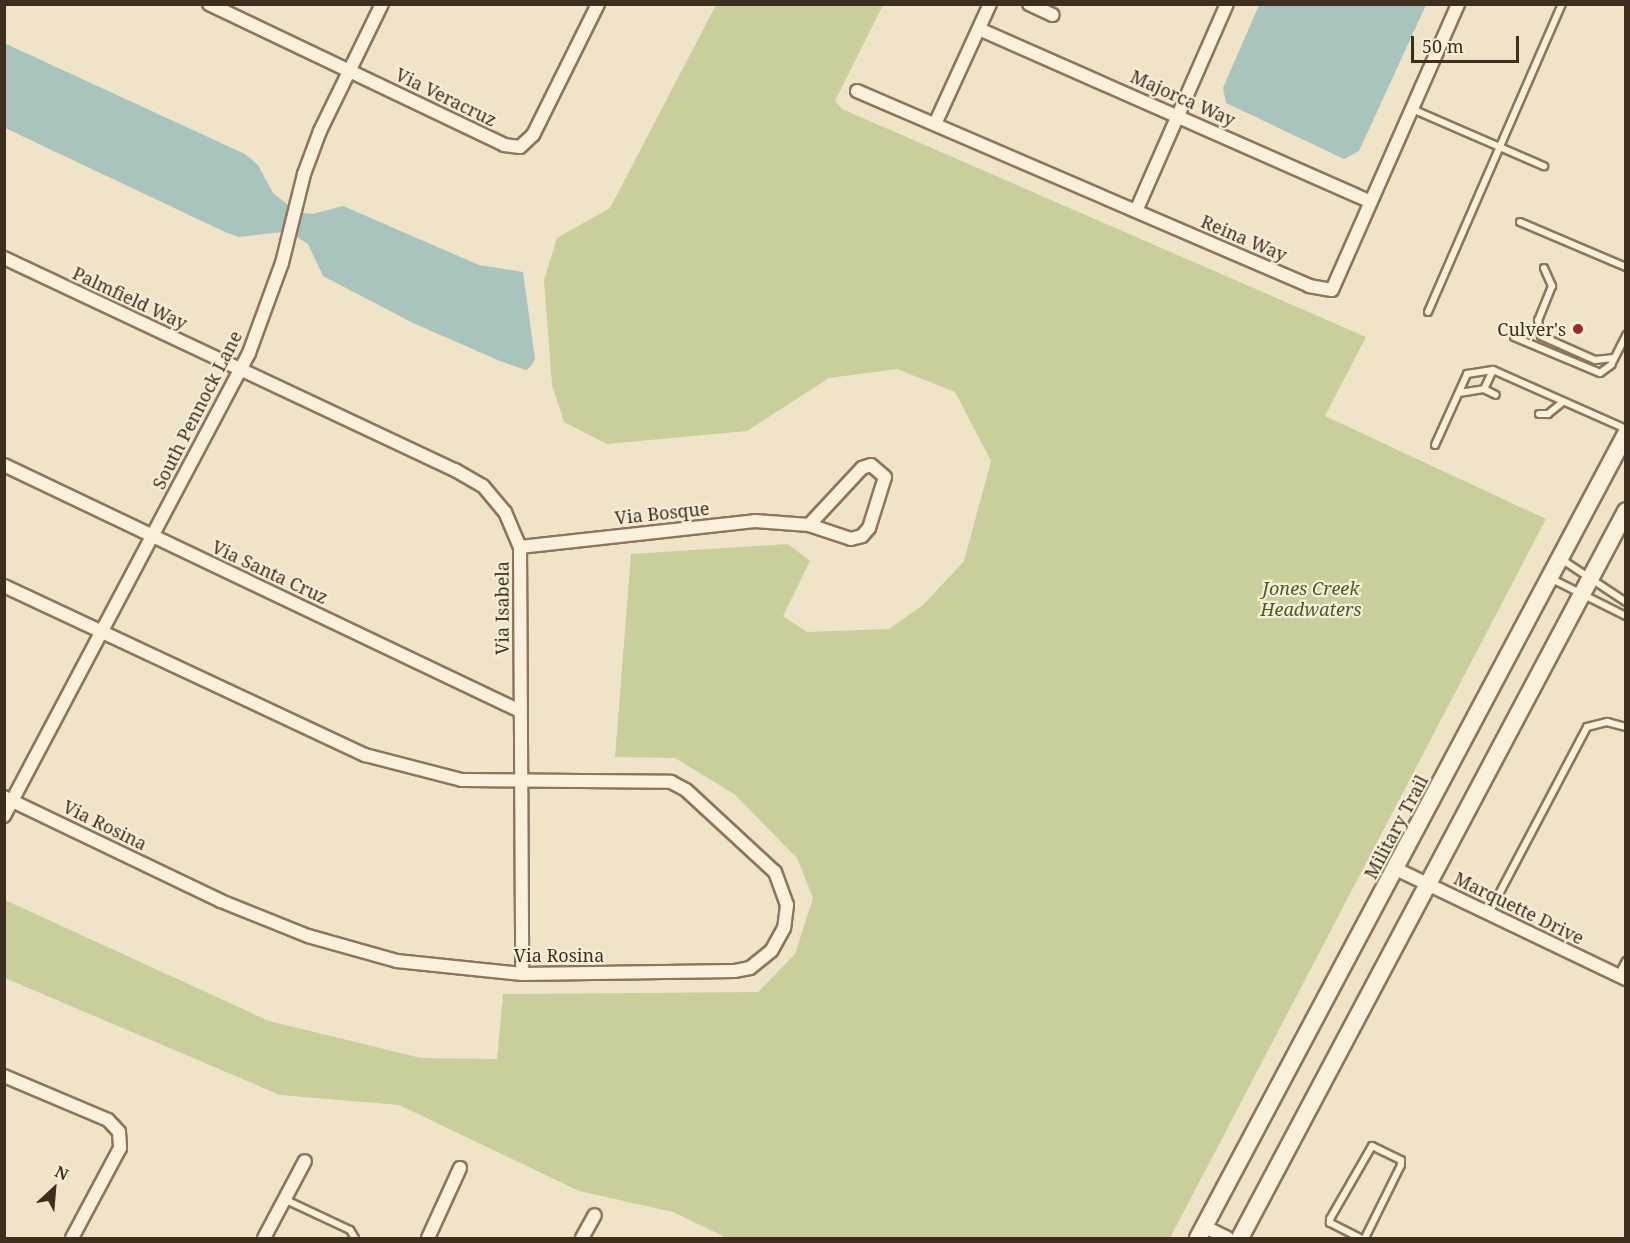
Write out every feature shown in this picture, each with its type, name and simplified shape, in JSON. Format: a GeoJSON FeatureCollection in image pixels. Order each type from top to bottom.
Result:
{"type":"FeatureCollection","features":[{"type":"Feature","properties":{"kind":"main road","name":"Military Trail"},"geometry":{"type":"LineString","coordinates":[[1201,1233],[1396,869],[1626,431]]}},
{"type":"Feature","properties":{"kind":"main road"},"geometry":{"type":"LineString","coordinates":[[1240,1239],[1626,511]]}},
{"type":"Feature","properties":{"kind":"street","name":"Via Veracruz"},"geometry":{"type":"LineString","coordinates":[[209,4],[504,145],[520,147],[533,135],[598,4]]}},
{"type":"Feature","properties":{"kind":"street","name":"South Pennock Lane"},"geometry":{"type":"LineString","coordinates":[[4,816],[9,799],[102,631],[240,370],[282,263],[304,174],[348,70],[382,4]]}},
{"type":"Feature","properties":{"kind":"street"},"geometry":{"type":"LineString","coordinates":[[935,124],[990,4]]}},
{"type":"Feature","properties":{"kind":"street"},"geometry":{"type":"LineString","coordinates":[[1029,4],[1053,15]]}},
{"type":"Feature","properties":{"kind":"street"},"geometry":{"type":"LineString","coordinates":[[1136,211],[1227,4]]}},
{"type":"Feature","properties":{"kind":"street","name":"Reina Way"},"geometry":{"type":"LineString","coordinates":[[857,91],[1322,290],[1332,290],[1458,4]]}},
{"type":"Feature","properties":{"kind":"street","name":"Majorca Way"},"geometry":{"type":"LineString","coordinates":[[979,29],[1371,202]]}},
{"type":"Feature","properties":{"kind":"street","name":"Palmfield Way"},"geometry":{"type":"LineString","coordinates":[[4,258],[240,370]]}},
{"type":"Feature","properties":{"kind":"street","name":"Via Isabela"},"geometry":{"type":"LineString","coordinates":[[240,370],[483,486],[505,512],[520,547],[520,711],[523,783],[522,974]]}},
{"type":"Feature","properties":{"kind":"street","name":"Via Santa Cruz"},"geometry":{"type":"LineString","coordinates":[[4,465],[520,711]]}},
{"type":"Feature","properties":{"kind":"street","name":"Via Bosque"},"geometry":{"type":"LineString","coordinates":[[520,547],[755,521],[809,525],[851,539],[862,536],[877,507],[885,477],[871,465],[862,468],[809,525]]}},
{"type":"Feature","properties":{"kind":"street"},"geometry":{"type":"LineString","coordinates":[[4,586],[365,755],[462,780],[523,783]]}},
{"type":"Feature","properties":{"kind":"street","name":"Via Rosina"},"geometry":{"type":"LineString","coordinates":[[9,799],[220,901],[309,936],[397,961],[522,974],[750,968],[771,951],[784,928],[788,905],[774,872],[686,790],[671,782],[523,783]]}},
{"type":"Feature","properties":{"kind":"street","name":"Marquette Drive"},"geometry":{"type":"LineString","coordinates":[[1396,869],[1622,978]]}},
{"type":"Feature","properties":{"kind":"street"},"geometry":{"type":"LineString","coordinates":[[4,1076],[108,1120],[119,1132],[120,1148],[72,1239]]}},
{"type":"Feature","properties":{"kind":"street"},"geometry":{"type":"LineString","coordinates":[[264,1239],[305,1161]]}},
{"type":"Feature","properties":{"kind":"street"},"geometry":{"type":"LineString","coordinates":[[428,1239],[460,1168]]}},
{"type":"Feature","properties":{"kind":"street"},"geometry":{"type":"LineString","coordinates":[[582,1239],[595,1215]]}},
{"type":"Feature","properties":{"kind":"street"},"geometry":{"type":"LineString","coordinates":[[1201,1233],[1228,1239]]}},
{"type":"Feature","properties":{"kind":"lane"},"geometry":{"type":"LineString","coordinates":[[1428,312],[1563,4]]}},
{"type":"Feature","properties":{"kind":"lane"},"geometry":{"type":"LineString","coordinates":[[1412,109],[1544,166]]}},
{"type":"Feature","properties":{"kind":"lane"},"geometry":{"type":"LineString","coordinates":[[1520,222],[1626,267]]}},
{"type":"Feature","properties":{"kind":"lane"},"geometry":{"type":"LineString","coordinates":[[1544,268],[1552,286],[1538,320],[1546,351]]}},
{"type":"Feature","properties":{"kind":"lane"},"geometry":{"type":"LineString","coordinates":[[1514,337],[1600,372],[1614,358],[1626,335]]}},
{"type":"Feature","properties":{"kind":"lane"},"geometry":{"type":"LineString","coordinates":[[1541,336],[1595,360],[1614,358]]}},
{"type":"Feature","properties":{"kind":"lane"},"geometry":{"type":"LineString","coordinates":[[1484,389],[1493,370]]}},
{"type":"Feature","properties":{"kind":"lane"},"geometry":{"type":"LineString","coordinates":[[1435,445],[1467,374],[1493,370],[1626,431]]}},
{"type":"Feature","properties":{"kind":"lane"},"geometry":{"type":"LineString","coordinates":[[1459,393],[1484,389],[1496,395]]}},
{"type":"Feature","properties":{"kind":"lane"},"geometry":{"type":"LineString","coordinates":[[1539,414],[1548,414],[1563,402]]}},
{"type":"Feature","properties":{"kind":"lane"},"geometry":{"type":"LineString","coordinates":[[1560,558],[1626,602]]}},
{"type":"Feature","properties":{"kind":"lane"},"geometry":{"type":"LineString","coordinates":[[1550,578],[1626,616]]}},
{"type":"Feature","properties":{"kind":"lane"},"geometry":{"type":"LineString","coordinates":[[1489,914],[1587,727],[1607,722],[1626,727]]}},
{"type":"Feature","properties":{"kind":"lane"},"geometry":{"type":"LineString","coordinates":[[1622,978],[1626,961]]}},
{"type":"Feature","properties":{"kind":"lane"},"geometry":{"type":"LineString","coordinates":[[1360,1239],[1330,1223],[1330,1219],[1372,1146],[1401,1160],[1401,1165],[1365,1239]]}},
{"type":"Feature","properties":{"kind":"lane"},"geometry":{"type":"LineString","coordinates":[[286,1200],[350,1230],[355,1239]]}},
{"type":"Feature","properties":{"kind":"green space","name":"Jones Creek Headwaters"},"geometry":{"type":"Polygon","coordinates":[[[716,5],[883,5],[835,101],[842,109],[1366,337],[1325,416],[1546,519],[1170,1238],[727,1238],[673,1212],[579,1191],[399,1105],[280,1095],[5,978],[5,900],[269,1021],[421,1058],[497,1059],[503,994],[758,992],[795,954],[813,898],[797,858],[734,794],[675,758],[615,757],[631,554],[788,544],[810,561],[783,616],[807,632],[889,629],[923,605],[964,561],[991,461],[955,392],[897,369],[829,378],[747,431],[607,444],[564,422],[552,385],[544,280],[557,238],[610,208],[716,5]]]}},
{"type":"Feature","properties":{"kind":"water"},"geometry":{"type":"Polygon","coordinates":[[[1259,5],[1426,5],[1359,151],[1344,159],[1226,103],[1223,88],[1259,5]]]}},
{"type":"Feature","properties":{"kind":"water"},"geometry":{"type":"Polygon","coordinates":[[[4,43],[245,154],[258,165],[273,193],[297,212],[312,214],[343,206],[479,265],[523,272],[535,359],[531,366],[526,370],[500,361],[413,323],[323,276],[308,244],[297,237],[282,232],[239,237],[225,232],[5,128],[4,43]]]}},
{"type":"Feature","properties":{"kind":"place","name":"Culver's"},"geometry":{"type":"Point","coordinates":[1578,329]}}]}
